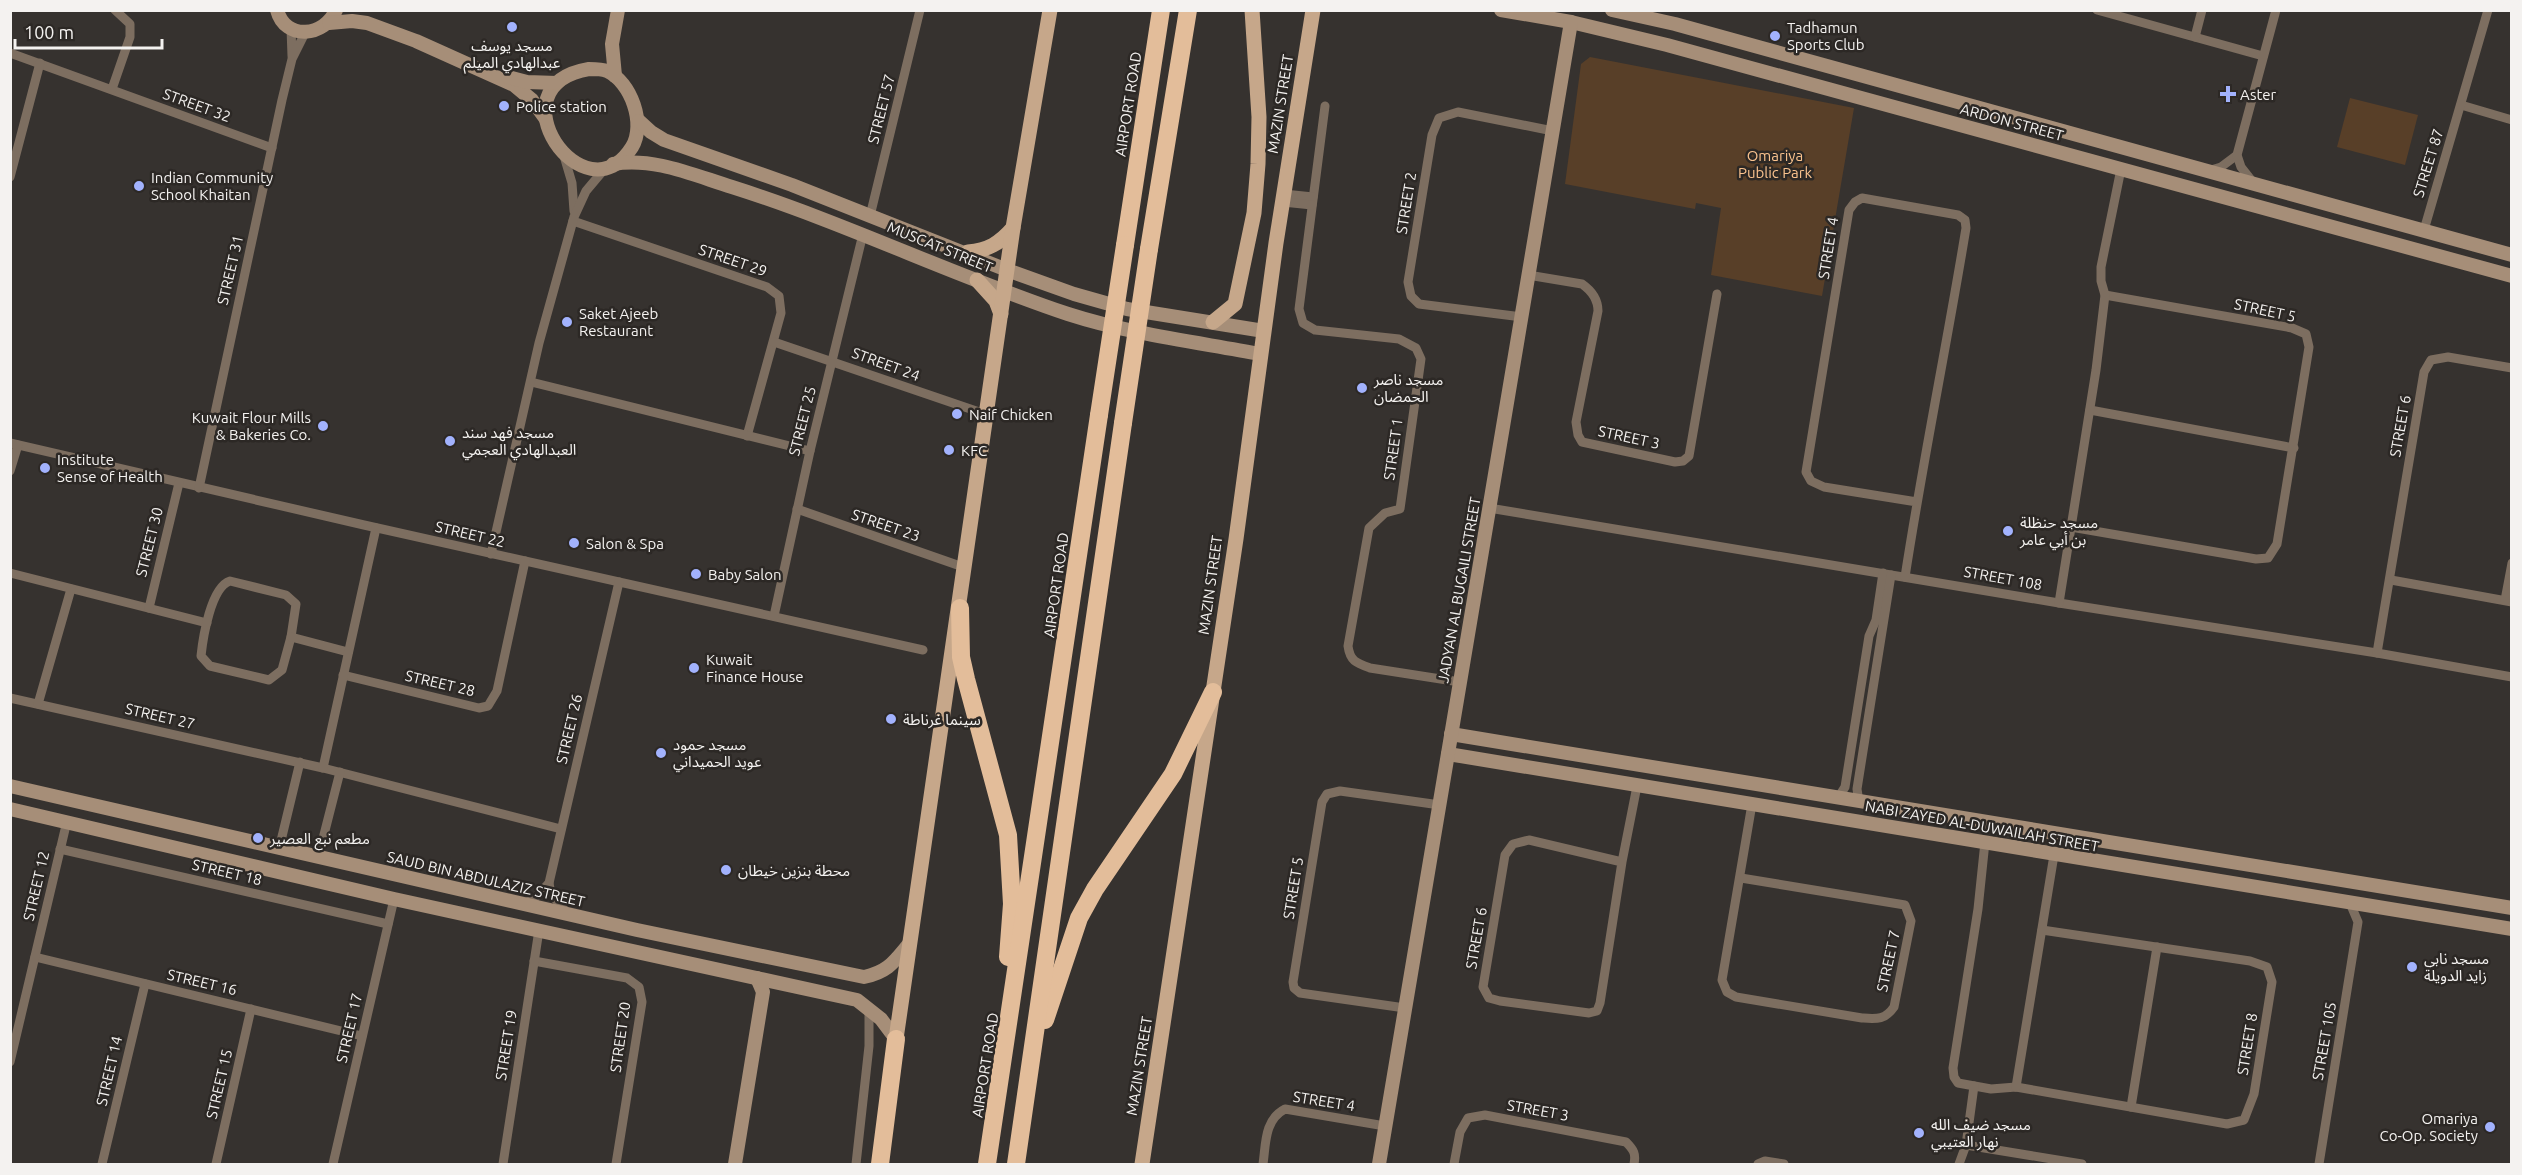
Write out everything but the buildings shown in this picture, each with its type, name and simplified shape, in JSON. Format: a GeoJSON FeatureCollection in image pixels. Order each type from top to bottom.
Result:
{"type":"FeatureCollection","features":[{"type":"Feature","properties":{"kind":"highway","name":"AIRPORT ROAD"},"geometry":{"type":"LineString","coordinates":[[987,1164],[1161,10]]}},
{"type":"Feature","properties":{"kind":"highway"},"geometry":{"type":"LineString","coordinates":[[1016,1164],[1123,423],[1188,10]]}},
{"type":"Feature","properties":{"kind":"highway"},"geometry":{"type":"LineString","coordinates":[[960,608],[961,657],[981,739],[1004,817],[1010,854],[1012,904],[1000,1084]]}},
{"type":"Feature","properties":{"kind":"highway"},"geometry":{"type":"LineString","coordinates":[[1033,1053],[1054,998],[1079,918],[1095,889],[1173,774],[1213,692]]}},
{"type":"Feature","properties":{"kind":"highway"},"geometry":{"type":"LineString","coordinates":[[880,1164],[896,1039]]}},
{"type":"Feature","properties":{"kind":"main road"},"geometry":{"type":"LineString","coordinates":[[896,1039],[988,416],[1013,228],[1050,10]]}},
{"type":"Feature","properties":{"kind":"main road"},"geometry":{"type":"LineString","coordinates":[[1213,322],[1235,304],[1254,213],[1259,117],[1252,10]]}},
{"type":"Feature","properties":{"kind":"main road","name":"MAZIN STREET"},"geometry":{"type":"LineString","coordinates":[[1142,1164],[1213,692],[1283,198],[1313,10]]}},
{"type":"Feature","properties":{"kind":"main road"},"geometry":{"type":"LineString","coordinates":[[968,252],[985,250],[1001,242],[1013,228]]}},
{"type":"Feature","properties":{"kind":"main road"},"geometry":{"type":"LineString","coordinates":[[977,280],[996,302],[1001,315]]}},
{"type":"Feature","properties":{"kind":"street"},"geometry":{"type":"LineString","coordinates":[[112,89],[130,37],[130,24],[115,10]]}},
{"type":"Feature","properties":{"kind":"street"},"geometry":{"type":"LineString","coordinates":[[277,10],[282,20],[291,28],[305,33],[322,28],[332,17],[367,23],[486,71],[527,82],[558,83]]}},
{"type":"Feature","properties":{"kind":"street"},"geometry":{"type":"LineString","coordinates":[[352,10],[367,23]]}},
{"type":"Feature","properties":{"kind":"street"},"geometry":{"type":"LineString","coordinates":[[615,76],[612,44],[618,10]]}},
{"type":"Feature","properties":{"kind":"street","name":"STREET 57"},"geometry":{"type":"LineString","coordinates":[[870,216],[920,10]]}},
{"type":"Feature","properties":{"kind":"street","name":"ARDON STREET"},"geometry":{"type":"LineString","coordinates":[[1501,10],[1571,22],[1667,45],[2511,276]]}},
{"type":"Feature","properties":{"kind":"street","name":"ARDON STREET"},"geometry":{"type":"LineString","coordinates":[[1612,10],[1675,24],[2511,255]]}},
{"type":"Feature","properties":{"kind":"street"},"geometry":{"type":"LineString","coordinates":[[2097,10],[2263,56]]}},
{"type":"Feature","properties":{"kind":"street"},"geometry":{"type":"LineString","coordinates":[[2195,37],[2202,10]]}},
{"type":"Feature","properties":{"kind":"street"},"geometry":{"type":"LineString","coordinates":[[2256,184],[2246,176],[2237,155],[2276,10]]}},
{"type":"Feature","properties":{"kind":"street","name":"STREET 87"},"geometry":{"type":"LineString","coordinates":[[2424,231],[2488,10]]}},
{"type":"Feature","properties":{"kind":"street","name":"JADYAN AL BUGAILI STREET"},"geometry":{"type":"LineString","coordinates":[[1379,1164],[1571,22]]}},
{"type":"Feature","properties":{"kind":"street"},"geometry":{"type":"LineString","coordinates":[[1667,45],[1677,36],[1675,24]]}},
{"type":"Feature","properties":{"kind":"street","name":"STREET 31"},"geometry":{"type":"LineString","coordinates":[[291,28],[292,59]]}},
{"type":"Feature","properties":{"kind":"street","name":"STREET 31"},"geometry":{"type":"LineString","coordinates":[[199,488],[292,59],[305,33]]}},
{"type":"Feature","properties":{"kind":"street"},"geometry":{"type":"LineString","coordinates":[[589,69],[612,44]]}},
{"type":"Feature","properties":{"kind":"street","name":"STREET 32"},"geometry":{"type":"LineString","coordinates":[[10,52],[272,148]]}},
{"type":"Feature","properties":{"kind":"street"},"geometry":{"type":"LineString","coordinates":[[10,177],[40,63]]}},
{"type":"Feature","properties":{"kind":"street"},"geometry":{"type":"LineString","coordinates":[[491,554],[539,343],[573,219],[586,191],[610,165],[625,156],[634,144],[639,121],[623,85],[615,76],[606,71],[589,69],[572,73],[558,83],[548,98],[545,118]]}},
{"type":"Feature","properties":{"kind":"street"},"geometry":{"type":"LineString","coordinates":[[486,71],[524,93],[545,118],[564,156],[572,183],[573,219]]}},
{"type":"Feature","properties":{"kind":"street"},"geometry":{"type":"LineString","coordinates":[[1908,112],[1902,104],[1902,98],[1906,92],[1912,90]]}},
{"type":"Feature","properties":{"kind":"street"},"geometry":{"type":"LineString","coordinates":[[2461,105],[2511,120]]}},
{"type":"Feature","properties":{"kind":"street","name":"STREET 1"},"geometry":{"type":"LineString","coordinates":[[1325,106],[1299,309],[1303,322],[1315,330],[1398,339],[1416,348],[1421,359],[1400,509],[1385,513],[1369,528],[1348,646],[1349,656],[1356,663],[1370,668],[1460,682]]}},
{"type":"Feature","properties":{"kind":"street","name":"STREET 2"},"geometry":{"type":"LineString","coordinates":[[1522,317],[1419,304],[1411,296],[1408,282],[1432,135],[1439,118],[1458,112],[1553,131]]}},
{"type":"Feature","properties":{"kind":"street","name":"MUSCAT STREET"},"geometry":{"type":"LineString","coordinates":[[639,121],[664,140],[792,185],[1074,294],[1127,309],[1264,331]]}},
{"type":"Feature","properties":{"kind":"street"},"geometry":{"type":"LineString","coordinates":[[2208,171],[2221,167],[2237,155]]}},
{"type":"Feature","properties":{"kind":"street"},"geometry":{"type":"LineString","coordinates":[[564,156],[590,168],[610,165]]}},
{"type":"Feature","properties":{"kind":"street","name":"MUSCAT STREET"},"geometry":{"type":"LineString","coordinates":[[610,165],[629,162],[655,164],[780,202],[1069,314],[1122,329],[1260,354]]}},
{"type":"Feature","properties":{"kind":"street"},"geometry":{"type":"LineString","coordinates":[[2059,603],[2091,410],[2105,296],[2101,281],[2101,267],[2121,169]]}},
{"type":"Feature","properties":{"kind":"street"},"geometry":{"type":"LineString","coordinates":[[780,202],[790,196],[792,185]]}},
{"type":"Feature","properties":{"kind":"street"},"geometry":{"type":"LineString","coordinates":[[811,214],[807,209],[808,200],[813,196],[820,196]]}},
{"type":"Feature","properties":{"kind":"street"},"geometry":{"type":"LineString","coordinates":[[1283,198],[1312,201]]}},
{"type":"Feature","properties":{"kind":"street","name":"STREET 4"},"geometry":{"type":"LineString","coordinates":[[1905,577],[1966,228],[1965,220],[1958,215],[1862,198],[1855,202],[1849,210],[1806,472],[1812,481],[1824,487],[1917,502]]}},
{"type":"Feature","properties":{"kind":"street","name":"STREET 29"},"geometry":{"type":"LineString","coordinates":[[573,219],[767,287],[779,296],[781,313],[747,436]]}},
{"type":"Feature","properties":{"kind":"street","name":"STREET 25"},"geometry":{"type":"LineString","coordinates":[[774,616],[810,451],[863,234]]}},
{"type":"Feature","properties":{"kind":"street","name":"STREET 3"},"geometry":{"type":"LineString","coordinates":[[1528,275],[1582,284],[1589,289],[1598,303],[1576,422],[1578,435],[1582,442],[1675,462],[1683,461],[1689,456],[1717,294]]}},
{"type":"Feature","properties":{"kind":"street","name":"STREET 5"},"geometry":{"type":"LineString","coordinates":[[2071,527],[2256,559],[2268,558],[2277,544],[2294,448],[2309,346],[2306,334],[2292,328],[2105,296]]}},
{"type":"Feature","properties":{"kind":"street","name":"STREET 24"},"geometry":{"type":"LineString","coordinates":[[774,342],[833,360],[988,416]]}},
{"type":"Feature","properties":{"kind":"street","name":"STREET 6"},"geometry":{"type":"LineString","coordinates":[[2377,653],[2424,372],[2431,360],[2448,357],[2511,368]]}},
{"type":"Feature","properties":{"kind":"street"},"geometry":{"type":"LineString","coordinates":[[531,382],[810,451]]}},
{"type":"Feature","properties":{"kind":"street"},"geometry":{"type":"LineString","coordinates":[[2091,410],[2294,448]]}},
{"type":"Feature","properties":{"kind":"street"},"geometry":{"type":"LineString","coordinates":[[10,471],[14,444]]}},
{"type":"Feature","properties":{"kind":"street","name":"STREET 22"},"geometry":{"type":"LineString","coordinates":[[14,444],[199,488],[923,650]]}},
{"type":"Feature","properties":{"kind":"street","name":"STREET 30"},"geometry":{"type":"LineString","coordinates":[[149,608],[180,483]]}},
{"type":"Feature","properties":{"kind":"street","name":"STREET 108"},"geometry":{"type":"LineString","coordinates":[[1490,508],[2511,677]]}},
{"type":"Feature","properties":{"kind":"street","name":"STREET 23"},"geometry":{"type":"LineString","coordinates":[[797,509],[966,568]]}},
{"type":"Feature","properties":{"kind":"street"},"geometry":{"type":"LineString","coordinates":[[323,768],[376,528]]}},
{"type":"Feature","properties":{"kind":"street","name":"STREET 28"},"geometry":{"type":"LineString","coordinates":[[343,675],[479,708],[488,706],[497,691],[525,561]]}},
{"type":"Feature","properties":{"kind":"street"},"geometry":{"type":"LineString","coordinates":[[2391,580],[2508,601],[2511,563]]}},
{"type":"Feature","properties":{"kind":"street"},"geometry":{"type":"LineString","coordinates":[[10,573],[207,623]]}},
{"type":"Feature","properties":{"kind":"street"},"geometry":{"type":"LineString","coordinates":[[1838,798],[1845,787],[1869,636],[1876,620],[1887,574]]}},
{"type":"Feature","properties":{"kind":"street"},"geometry":{"type":"LineString","coordinates":[[1859,802],[1857,789],[1882,638],[1887,574]]}},
{"type":"Feature","properties":{"kind":"street"},"geometry":{"type":"LineString","coordinates":[[235,581],[292,599],[296,604],[291,637],[282,670],[269,680],[261,680],[210,666],[205,662],[201,656],[207,623],[217,590],[222,583],[235,581]]}},
{"type":"Feature","properties":{"kind":"street","name":"STREET 26"},"geometry":{"type":"LineString","coordinates":[[549,883],[619,582]]}},
{"type":"Feature","properties":{"kind":"street"},"geometry":{"type":"LineString","coordinates":[[38,704],[71,589]]}},
{"type":"Feature","properties":{"kind":"street"},"geometry":{"type":"LineString","coordinates":[[1869,636],[1882,638]]}},
{"type":"Feature","properties":{"kind":"street"},"geometry":{"type":"LineString","coordinates":[[291,637],[348,652]]}},
{"type":"Feature","properties":{"kind":"street","name":"STREET 27"},"geometry":{"type":"LineString","coordinates":[[11,700],[300,762],[561,829]]}},
{"type":"Feature","properties":{"kind":"street","name":"NABI ZAYED AL-DUWAILAH STREET"},"geometry":{"type":"LineString","coordinates":[[1451,734],[2511,908]]}},
{"type":"Feature","properties":{"kind":"street"},"geometry":{"type":"LineString","coordinates":[[1540,770],[1545,762],[1543,750]]}},
{"type":"Feature","properties":{"kind":"street"},"geometry":{"type":"LineString","coordinates":[[1851,753],[1863,755]]}},
{"type":"Feature","properties":{"kind":"street","name":"NABI ZAYED AL-DUWAILAH STREET"},"geometry":{"type":"LineString","coordinates":[[1448,754],[2511,928]]}},
{"type":"Feature","properties":{"kind":"street"},"geometry":{"type":"LineString","coordinates":[[1566,774],[1561,765],[1566,755],[1572,754]]}},
{"type":"Feature","properties":{"kind":"street"},"geometry":{"type":"LineString","coordinates":[[279,849],[300,762]]}},
{"type":"Feature","properties":{"kind":"street"},"geometry":{"type":"LineString","coordinates":[[318,858],[340,772]]}},
{"type":"Feature","properties":{"kind":"street","name":"SAUD BIN ABDULAZIZ STREET"},"geometry":{"type":"LineString","coordinates":[[10,786],[637,930],[864,977]]}},
{"type":"Feature","properties":{"kind":"street","name":"STREET 6"},"geometry":{"type":"LineString","coordinates":[[1622,862],[1529,840],[1513,844],[1505,855],[1483,987],[1489,998],[1589,1013],[1597,1011],[1637,786]]}},
{"type":"Feature","properties":{"kind":"street","name":"STREET 5"},"geometry":{"type":"LineString","coordinates":[[1405,1008],[1299,993],[1294,988],[1293,982],[1322,802],[1327,794],[1340,791],[1440,805]]}},
{"type":"Feature","properties":{"kind":"street","name":"STREET 7"},"geometry":{"type":"LineString","coordinates":[[1741,878],[1905,905],[1911,921],[1894,1007],[1888,1016],[1878,1020],[1862,1018],[1736,997],[1727,992],[1722,980],[1752,804]]}},
{"type":"Feature","properties":{"kind":"street"},"geometry":{"type":"LineString","coordinates":[[10,808],[394,899],[857,1000],[881,1019],[896,1039]]}},
{"type":"Feature","properties":{"kind":"street"},"geometry":{"type":"LineString","coordinates":[[1951,836],[1958,833],[1963,825],[1952,816]]}},
{"type":"Feature","properties":{"kind":"street","name":"STREET 12"},"geometry":{"type":"LineString","coordinates":[[10,1062],[67,821]]}},
{"type":"Feature","properties":{"kind":"street"},"geometry":{"type":"LineString","coordinates":[[1959,1164],[1966,1145],[1974,1086],[1958,1083],[1954,1077],[1953,1068],[1986,842],[1977,838],[1975,829],[1986,822]]}},
{"type":"Feature","properties":{"kind":"street"},"geometry":{"type":"LineString","coordinates":[[218,857],[227,849],[228,843],[224,836]]}},
{"type":"Feature","properties":{"kind":"street"},"geometry":{"type":"LineString","coordinates":[[241,862],[238,854],[240,848],[244,844],[252,843]]}},
{"type":"Feature","properties":{"kind":"street","name":"STREET 18"},"geometry":{"type":"LineString","coordinates":[[60,849],[388,924]]}},
{"type":"Feature","properties":{"kind":"street"},"geometry":{"type":"LineString","coordinates":[[2016,1087],[2054,855]]}},
{"type":"Feature","properties":{"kind":"street"},"geometry":{"type":"LineString","coordinates":[[2335,901],[2333,888],[2338,879]]}},
{"type":"Feature","properties":{"kind":"street"},"geometry":{"type":"LineString","coordinates":[[522,903],[533,900],[549,883]]}},
{"type":"Feature","properties":{"kind":"street"},"geometry":{"type":"LineString","coordinates":[[549,883],[556,904],[568,914]]}},
{"type":"Feature","properties":{"kind":"street","name":"STREET 17"},"geometry":{"type":"LineString","coordinates":[[333,1164],[394,899]]}},
{"type":"Feature","properties":{"kind":"street"},"geometry":{"type":"LineString","coordinates":[[2349,903],[2358,922],[2373,906]]}},
{"type":"Feature","properties":{"kind":"street","name":"STREET 105"},"geometry":{"type":"LineString","coordinates":[[2319,1164],[2358,922]]}},
{"type":"Feature","properties":{"kind":"street","name":"STREET 19"},"geometry":{"type":"LineString","coordinates":[[503,1164],[539,930]]}},
{"type":"Feature","properties":{"kind":"street"},"geometry":{"type":"LineString","coordinates":[[634,951],[641,941],[637,930]]}},
{"type":"Feature","properties":{"kind":"street","name":"STREET 8"},"geometry":{"type":"LineString","coordinates":[[1974,1086],[1991,1089],[2016,1087],[2227,1124],[2244,1120],[2254,1094],[2272,982],[2267,968],[2250,960],[2042,930]]}},
{"type":"Feature","properties":{"kind":"street"},"geometry":{"type":"LineString","coordinates":[[659,956],[656,944],[665,936]]}},
{"type":"Feature","properties":{"kind":"street"},"geometry":{"type":"LineString","coordinates":[[857,1000],[865,990],[864,977],[881,973],[892,965],[909,944]]}},
{"type":"Feature","properties":{"kind":"street"},"geometry":{"type":"LineString","coordinates":[[2131,1107],[2157,947]]}},
{"type":"Feature","properties":{"kind":"street","name":"STREET 16"},"geometry":{"type":"LineString","coordinates":[[35,957],[362,1036]]}},
{"type":"Feature","properties":{"kind":"street","name":"STREET 20"},"geometry":{"type":"LineString","coordinates":[[534,961],[627,978],[639,987],[642,1002],[616,1164]]}},
{"type":"Feature","properties":{"kind":"street"},"geometry":{"type":"LineString","coordinates":[[735,1164],[763,992],[757,978]]}},
{"type":"Feature","properties":{"kind":"street"},"geometry":{"type":"LineString","coordinates":[[763,992],[774,981]]}},
{"type":"Feature","properties":{"kind":"street","name":"STREET 14"},"geometry":{"type":"LineString","coordinates":[[102,1164],[145,984]]}},
{"type":"Feature","properties":{"kind":"street"},"geometry":{"type":"LineString","coordinates":[[856,1164],[869,1046],[869,1008]]}},
{"type":"Feature","properties":{"kind":"street","name":"STREET 15"},"geometry":{"type":"LineString","coordinates":[[216,1164],[251,1009]]}},
{"type":"Feature","properties":{"kind":"street","name":"STREET 4"},"geometry":{"type":"LineString","coordinates":[[1263,1164],[1269,1124],[1275,1114],[1285,1109],[1385,1126]]}},
{"type":"Feature","properties":{"kind":"street","name":"STREET 3"},"geometry":{"type":"LineString","coordinates":[[1454,1164],[1460,1132],[1468,1118],[1485,1115],[1626,1142],[1633,1148],[1636,1156],[1634,1164]]}},
{"type":"Feature","properties":{"kind":"street"},"geometry":{"type":"LineString","coordinates":[[1966,1145],[2082,1164]]}},
{"type":"Feature","properties":{"kind":"street"},"geometry":{"type":"LineString","coordinates":[[1758,1164],[1765,1161],[1784,1164]]}},
{"type":"Feature","properties":{"kind":"green space","name":"Omariya Public Park"},"geometry":{"type":"Polygon","coordinates":[[[1590,57],[1854,108],[1822,296],[1711,275],[1721,208],[1696,203],[1695,209],[1565,184],[1581,64],[1590,57]]]}},
{"type":"Feature","properties":{"kind":"green space"},"geometry":{"type":"Polygon","coordinates":[[[2350,98],[2418,115],[2405,165],[2337,147],[2350,98]]]}},
{"type":"Feature","properties":{"kind":"place","name":"مسجد يوسف عبدالهادي الميلم"},"geometry":{"type":"Point","coordinates":[512,27]}},
{"type":"Feature","properties":{"kind":"place","name":"Tadhamun Sports Club"},"geometry":{"type":"Point","coordinates":[1775,36]}},
{"type":"Feature","properties":{"kind":"place","name":"Aster"},"geometry":{"type":"Point","coordinates":[2228,94]}},
{"type":"Feature","properties":{"kind":"place","name":"Police station"},"geometry":{"type":"Point","coordinates":[504,106]}},
{"type":"Feature","properties":{"kind":"place","name":"Indian Community School Khaitan"},"geometry":{"type":"Point","coordinates":[139,186]}},
{"type":"Feature","properties":{"kind":"place","name":"Saket Ajeeb Restaurant"},"geometry":{"type":"Point","coordinates":[567,322]}},
{"type":"Feature","properties":{"kind":"place","name":"مسجد ناصر الحمضان"},"geometry":{"type":"Point","coordinates":[1362,388]}},
{"type":"Feature","properties":{"kind":"place","name":"Naif Chicken"},"geometry":{"type":"Point","coordinates":[957,414]}},
{"type":"Feature","properties":{"kind":"place","name":"Kuwait Flour Mills & Bakeries Co."},"geometry":{"type":"Point","coordinates":[323,426]}},
{"type":"Feature","properties":{"kind":"place","name":"مسجد فهد سند العبدالهادي العجمي"},"geometry":{"type":"Point","coordinates":[450,441]}},
{"type":"Feature","properties":{"kind":"place","name":"KFC"},"geometry":{"type":"Point","coordinates":[949,450]}},
{"type":"Feature","properties":{"kind":"place","name":"Institute Sense of Health"},"geometry":{"type":"Point","coordinates":[45,468]}},
{"type":"Feature","properties":{"kind":"place","name":"مسجد حنظلة بن أبي عامر"},"geometry":{"type":"Point","coordinates":[2008,531]}},
{"type":"Feature","properties":{"kind":"place","name":"Salon & Spa"},"geometry":{"type":"Point","coordinates":[574,543]}},
{"type":"Feature","properties":{"kind":"place","name":"Baby Salon"},"geometry":{"type":"Point","coordinates":[696,574]}},
{"type":"Feature","properties":{"kind":"place","name":"Kuwait Finance House"},"geometry":{"type":"Point","coordinates":[694,668]}},
{"type":"Feature","properties":{"kind":"place","name":"سينما غرناطة"},"geometry":{"type":"Point","coordinates":[891,719]}},
{"type":"Feature","properties":{"kind":"place","name":"مسجد حمود عويد الحميداني"},"geometry":{"type":"Point","coordinates":[661,753]}},
{"type":"Feature","properties":{"kind":"place","name":"مطعم نبع العصير"},"geometry":{"type":"Point","coordinates":[258,838]}},
{"type":"Feature","properties":{"kind":"place","name":"محطة بنزين خيطان"},"geometry":{"type":"Point","coordinates":[726,870]}},
{"type":"Feature","properties":{"kind":"place","name":"مسجد نابي زايد الدويلة"},"geometry":{"type":"Point","coordinates":[2412,967]}},
{"type":"Feature","properties":{"kind":"place","name":"Omariya Co-Op. Society"},"geometry":{"type":"Point","coordinates":[2490,1127]}},
{"type":"Feature","properties":{"kind":"place","name":"مسجد ضيف الله نهار العتيبي"},"geometry":{"type":"Point","coordinates":[1919,1133]}}]}
